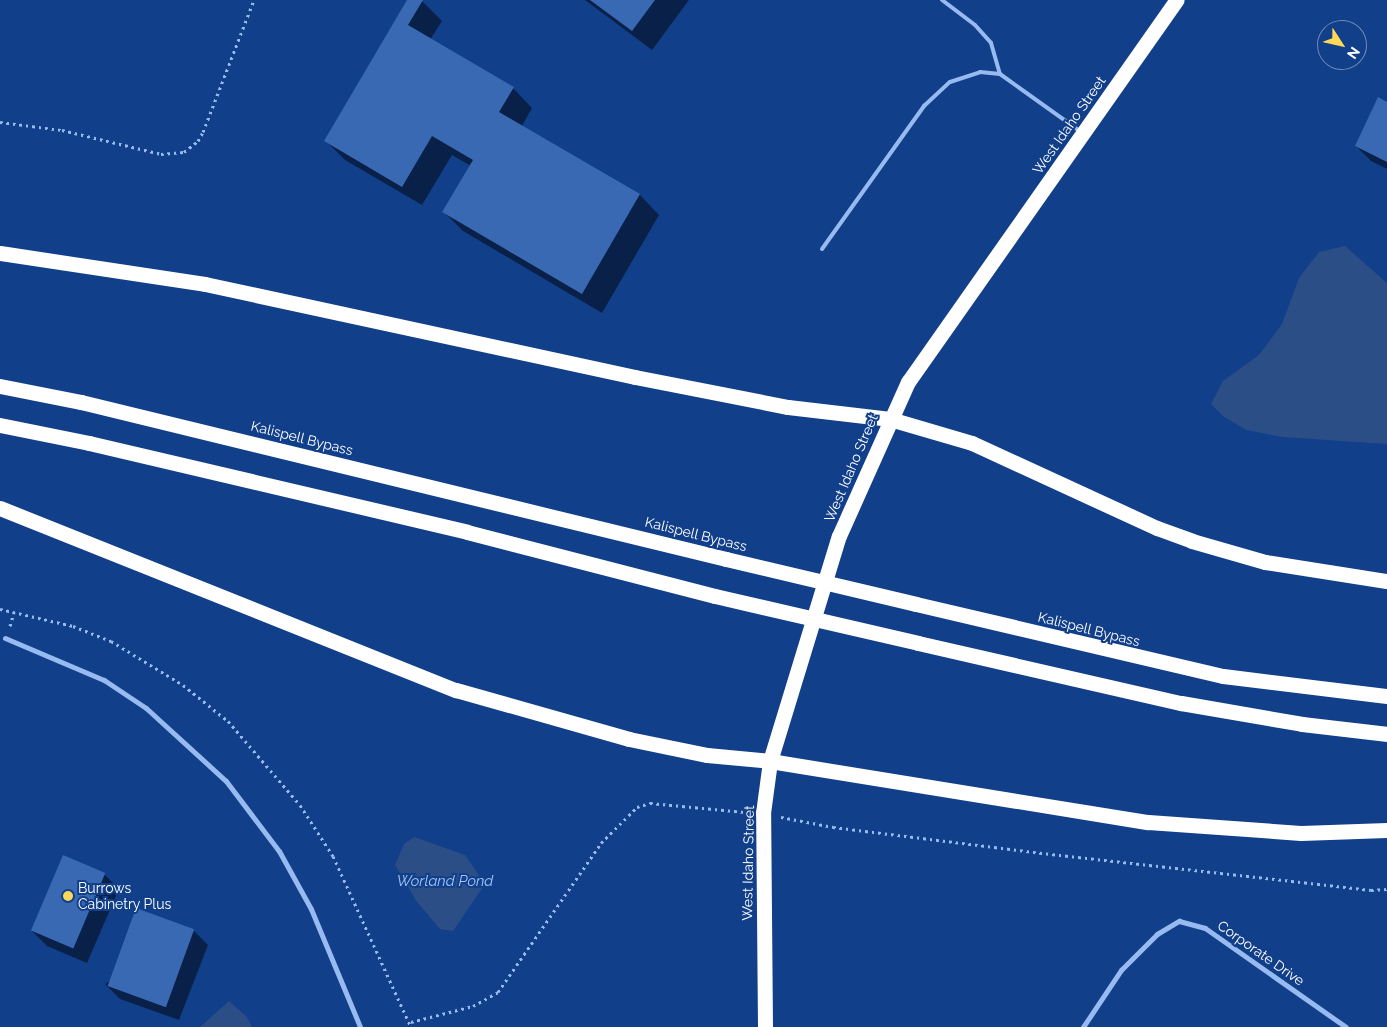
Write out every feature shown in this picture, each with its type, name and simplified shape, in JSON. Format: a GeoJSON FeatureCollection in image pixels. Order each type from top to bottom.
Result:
{"type":"FeatureCollection","features":[{"type":"Feature","properties":{"kind":"highway","name":"West Idaho Street"},"geometry":{"type":"LineString","coordinates":[[765,1027],[763,813],[770,761],[839,536],[908,382],[1176,0]]}},
{"type":"Feature","properties":{"kind":"highway"},"geometry":{"type":"LineString","coordinates":[[0,253],[205,284],[635,378],[788,407],[890,419],[972,443],[1157,528],[1192,541],[1281,566],[1387,581]]}},
{"type":"Feature","properties":{"kind":"highway","name":"Kalispell Bypass"},"geometry":{"type":"LineString","coordinates":[[0,386],[81,402],[726,559],[1223,676],[1387,696]]}},
{"type":"Feature","properties":{"kind":"highway"},"geometry":{"type":"LineString","coordinates":[[0,425],[90,442],[467,532],[715,596],[1181,703],[1302,724],[1387,734]]}},
{"type":"Feature","properties":{"kind":"highway"},"geometry":{"type":"LineString","coordinates":[[0,508],[456,690],[630,738],[707,755],[770,761],[1148,822],[1301,833],[1387,830]]}},
{"type":"Feature","properties":{"kind":"street"},"geometry":{"type":"LineString","coordinates":[[2,637],[104,680],[146,708],[226,781],[279,851],[311,909],[360,1027]]}},
{"type":"Feature","properties":{"kind":"street","name":"Corporate Drive"},"geometry":{"type":"LineString","coordinates":[[1083,1027],[1121,970],[1157,934],[1180,921],[1205,928],[1346,1027]]}},
{"type":"Feature","properties":{"kind":"lane"},"geometry":{"type":"LineString","coordinates":[[942,0],[975,25],[991,43],[1000,74]]}},
{"type":"Feature","properties":{"kind":"lane"},"geometry":{"type":"LineString","coordinates":[[822,249],[924,106],[950,82],[980,72],[1000,74],[1083,133]]}},
{"type":"Feature","properties":{"kind":"path"},"geometry":{"type":"LineString","coordinates":[[0,122],[62,130],[161,154],[184,152],[198,141],[203,132],[254,0]]}},
{"type":"Feature","properties":{"kind":"path"},"geometry":{"type":"LineString","coordinates":[[0,610],[14,612]]}},
{"type":"Feature","properties":{"kind":"path"},"geometry":{"type":"LineString","coordinates":[[1178,868],[1371,890],[1387,889]]}},
{"type":"Feature","properties":{"kind":"water"},"geometry":{"type":"Polygon","coordinates":[[[1345,246],[1387,283],[1387,444],[1282,437],[1246,430],[1223,416],[1211,404],[1223,381],[1259,355],[1282,324],[1299,278],[1319,252],[1345,246]]]}},
{"type":"Feature","properties":{"kind":"water","name":"Worland Pond"},"geometry":{"type":"Polygon","coordinates":[[[414,837],[465,855],[485,884],[453,931],[440,929],[417,902],[395,865],[404,844],[414,837]]]}},
{"type":"Feature","properties":{"kind":"water"},"geometry":{"type":"Polygon","coordinates":[[[229,1001],[247,1017],[252,1027],[200,1027],[229,1001]]]}},
{"type":"Feature","properties":{"kind":"building"},"geometry":{"type":"Polygon","coordinates":[[[407,0],[423,0],[408,25],[514,87],[499,112],[640,194],[582,294],[442,212],[473,160],[432,136],[402,187],[324,141],[407,0]]]}},
{"type":"Feature","properties":{"kind":"building"},"geometry":{"type":"Polygon","coordinates":[[[590,0],[655,0],[632,31],[590,0]]]}},
{"type":"Feature","properties":{"kind":"building"},"geometry":{"type":"Polygon","coordinates":[[[1378,97],[1387,102],[1387,162],[1355,146],[1378,97]]]}},
{"type":"Feature","properties":{"kind":"building"},"geometry":{"type":"Polygon","coordinates":[[[63,855],[105,873],[73,948],[31,930],[63,855]]]}},
{"type":"Feature","properties":{"kind":"building"},"geometry":{"type":"Polygon","coordinates":[[[136,908],[194,929],[166,1007],[108,986],[136,908]]]}},
{"type":"Feature","properties":{"kind":"place","name":"Burrows Cabinetry Plus"},"geometry":{"type":"Point","coordinates":[68,896]}}]}
